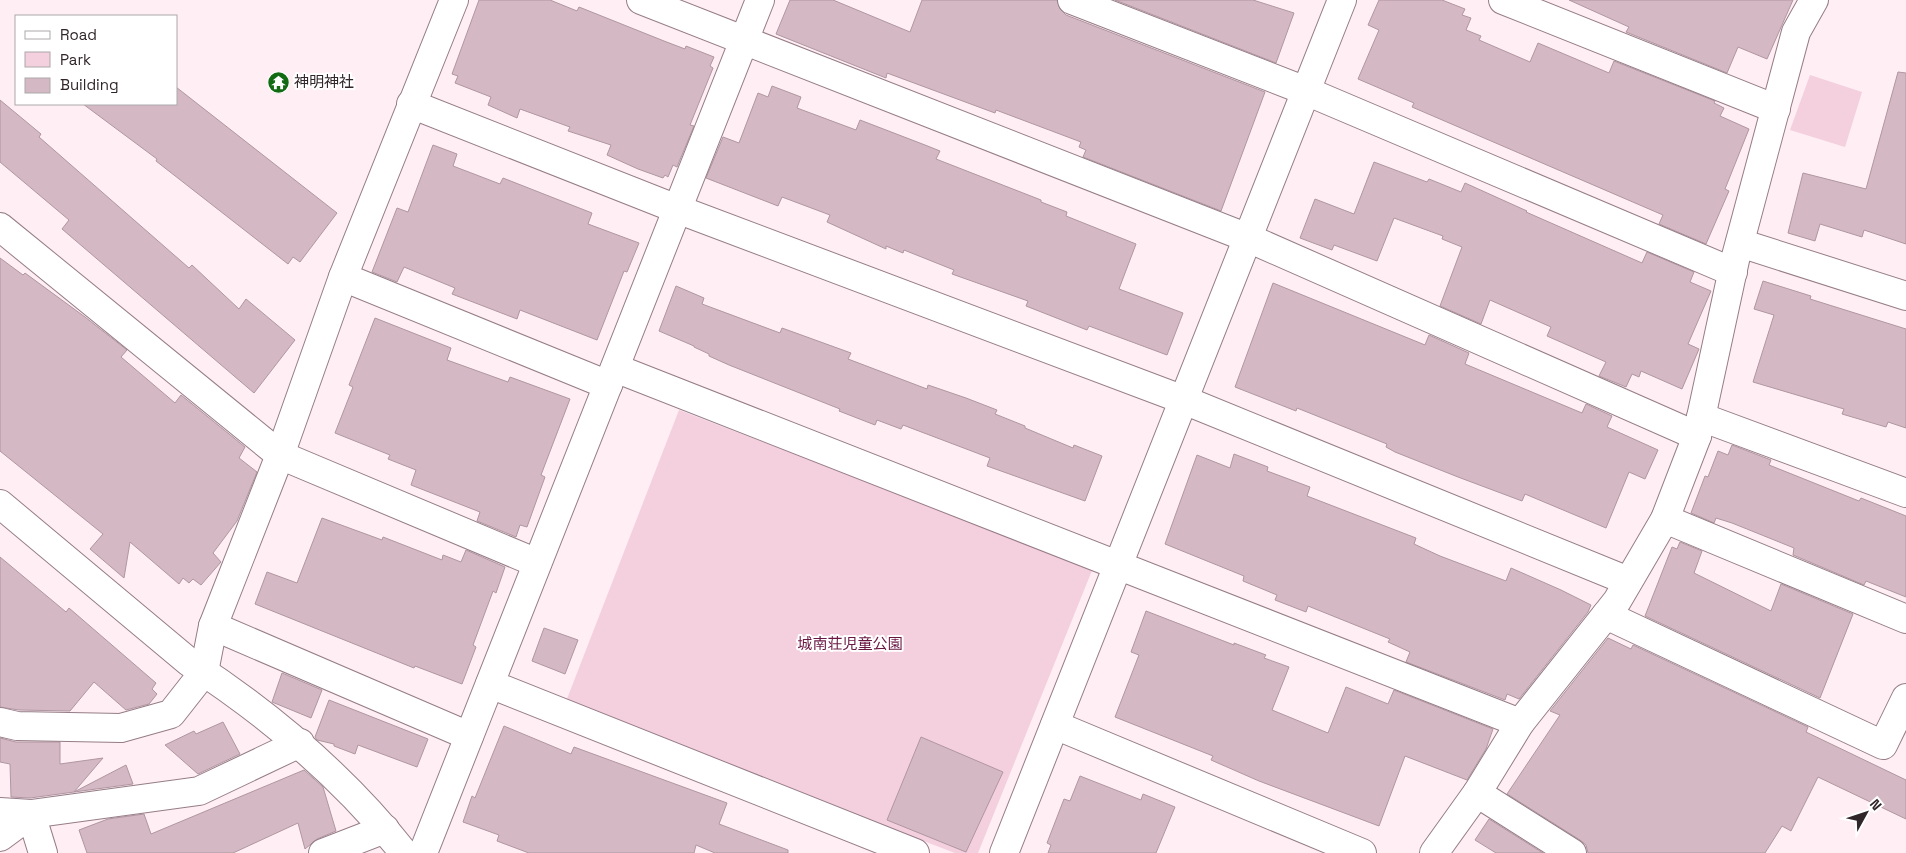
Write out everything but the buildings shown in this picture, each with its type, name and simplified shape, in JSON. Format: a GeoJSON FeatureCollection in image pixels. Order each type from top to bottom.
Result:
{"type":"FeatureCollection","features":[{"type":"Feature","properties":{"kind":"street"},"geometry":{"type":"LineString","coordinates":[[0,722],[17,726],[122,728],[171,714],[204,672],[213,626],[280,455],[343,277],[454,0]]}},
{"type":"Feature","properties":{"kind":"street"},"geometry":{"type":"LineString","coordinates":[[641,0],[744,42],[1248,238],[1699,427],[1906,493]]}},
{"type":"Feature","properties":{"kind":"street"},"geometry":{"type":"LineString","coordinates":[[423,853],[760,0]]}},
{"type":"Feature","properties":{"kind":"street"},"geometry":{"type":"LineString","coordinates":[[1072,0],[1306,91],[1733,272]]}},
{"type":"Feature","properties":{"kind":"street"},"geometry":{"type":"LineString","coordinates":[[1004,853],[1342,0]]}},
{"type":"Feature","properties":{"kind":"street"},"geometry":{"type":"LineString","coordinates":[[1502,0],[1776,109]]}},
{"type":"Feature","properties":{"kind":"street"},"geometry":{"type":"LineString","coordinates":[[1434,853],[1477,793],[1520,723],[1606,615],[1665,519],[1699,427],[1740,243],[1796,32],[1814,0]]}},
{"type":"Feature","properties":{"kind":"street"},"geometry":{"type":"LineString","coordinates":[[411,104],[677,209],[1184,400],[1628,581]]}},
{"type":"Feature","properties":{"kind":"street"},"geometry":{"type":"LineString","coordinates":[[0,227],[280,455],[537,563]]}},
{"type":"Feature","properties":{"kind":"street"},"geometry":{"type":"LineString","coordinates":[[1740,243],[1906,296]]}},
{"type":"Feature","properties":{"kind":"street"},"geometry":{"type":"LineString","coordinates":[[343,277],[1118,566],[1520,723]]}},
{"type":"Feature","properties":{"kind":"street"},"geometry":{"type":"LineString","coordinates":[[0,504],[189,662],[222,683],[300,743],[357,798],[404,853]]}},
{"type":"Feature","properties":{"kind":"street"},"geometry":{"type":"LineString","coordinates":[[1665,519],[1906,619]]}},
{"type":"Feature","properties":{"kind":"street"},"geometry":{"type":"LineString","coordinates":[[1606,615],[1882,745],[1906,698]]}},
{"type":"Feature","properties":{"kind":"street"},"geometry":{"type":"LineString","coordinates":[[213,626],[470,736]]}},
{"type":"Feature","properties":{"kind":"street"},"geometry":{"type":"LineString","coordinates":[[490,684],[915,853]]}},
{"type":"Feature","properties":{"kind":"street"},"geometry":{"type":"LineString","coordinates":[[1055,724],[1362,853]]}},
{"type":"Feature","properties":{"kind":"street"},"geometry":{"type":"LineString","coordinates":[[0,812],[31,814],[199,791],[300,743]]}},
{"type":"Feature","properties":{"kind":"street"},"geometry":{"type":"LineString","coordinates":[[1477,793],[1572,853]]}},
{"type":"Feature","properties":{"kind":"street"},"geometry":{"type":"LineString","coordinates":[[0,838],[31,814]]}},
{"type":"Feature","properties":{"kind":"street"},"geometry":{"type":"LineString","coordinates":[[31,814],[43,853]]}},
{"type":"Feature","properties":{"kind":"street"},"geometry":{"type":"LineString","coordinates":[[323,853],[385,829]]}},
{"type":"Feature","properties":{"kind":"green space"},"geometry":{"type":"Polygon","coordinates":[[[1810,75],[1862,92],[1845,147],[1790,130],[1810,75]]]}},
{"type":"Feature","properties":{"kind":"green space","name":"城南荘児童公園"},"geometry":{"type":"Polygon","coordinates":[[[679,410],[1093,568],[978,853],[955,853],[565,704],[679,410]]]}},
{"type":"Feature","properties":{"kind":"place","name":"神明神社"},"geometry":{"type":"Point","coordinates":[278,82]}}]}
